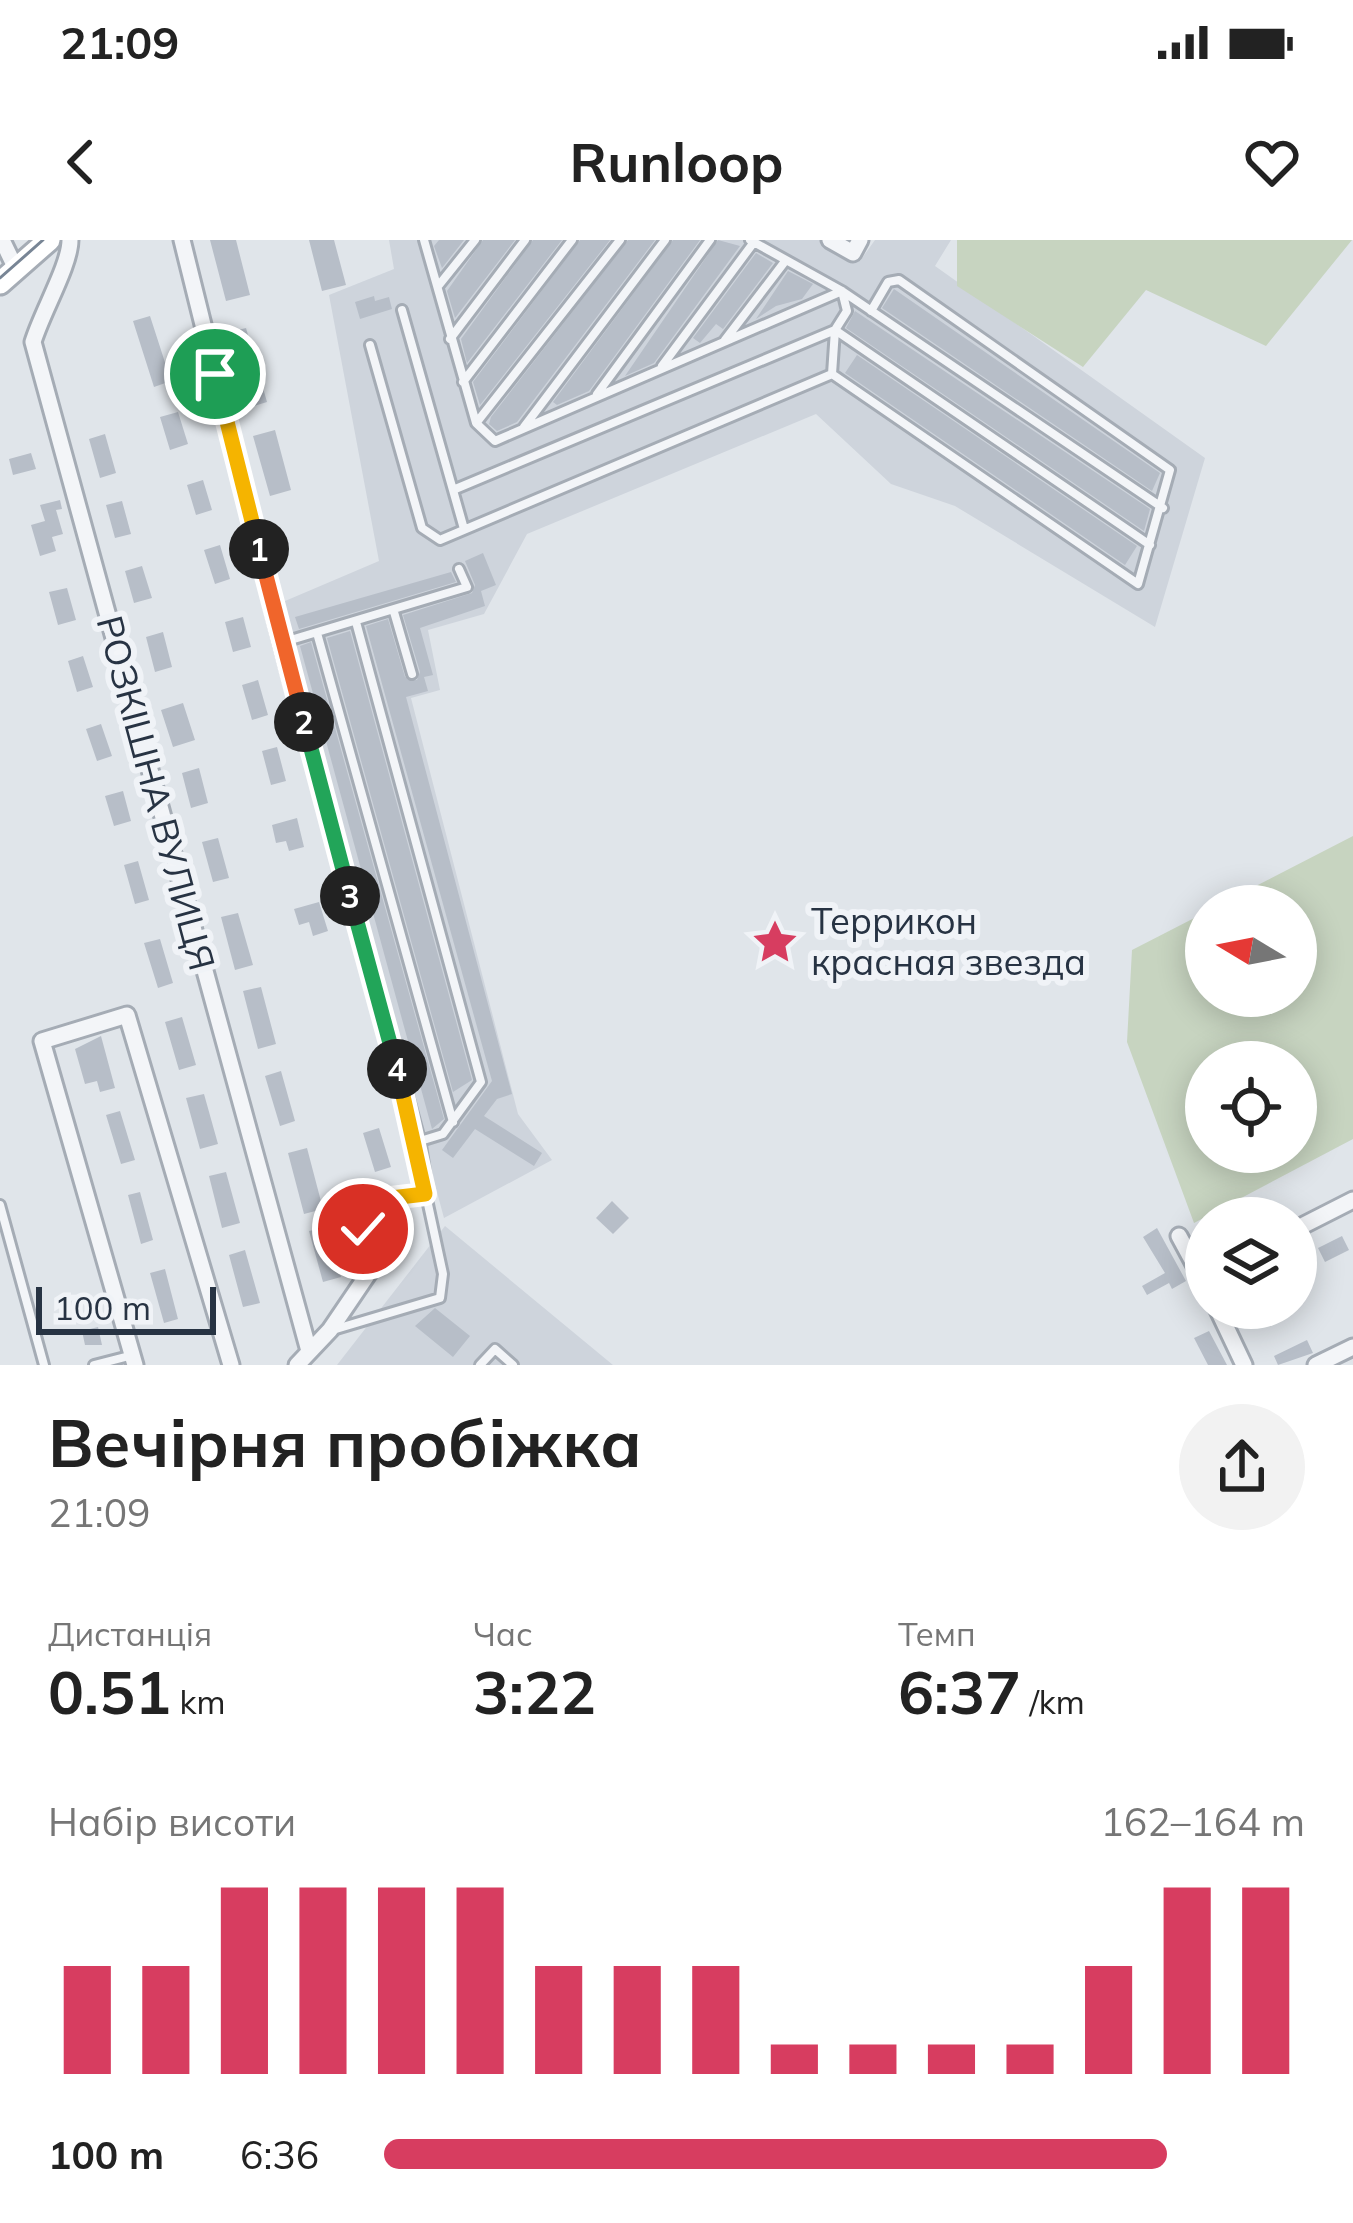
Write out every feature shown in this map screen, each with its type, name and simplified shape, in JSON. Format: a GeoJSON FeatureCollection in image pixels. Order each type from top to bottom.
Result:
{"type":"FeatureCollection","features":[{"type":"Feature","properties":{"kind":"main road"},"geometry":{"type":"LineString","coordinates":[[5,264],[31,240]]}},
{"type":"Feature","properties":{"kind":"main road"},"geometry":{"type":"LineString","coordinates":[[5,264],[49,240]]}},
{"type":"Feature","properties":{"kind":"street","name":"РОЗКІШНА ВУЛИЦЯ"},"geometry":{"type":"LineString","coordinates":[[70,240],[70,256],[46,298],[33,342],[309,1351]]}},
{"type":"Feature","properties":{"kind":"street"},"geometry":{"type":"LineString","coordinates":[[182,240],[282,643],[417,1142],[425,1194],[391,1198],[374,1212],[363,1229],[370,1270],[330,1330],[297,1365]]}},
{"type":"Feature","properties":{"kind":"street"},"geometry":{"type":"LineString","coordinates":[[830,240],[853,253],[860,240]]}},
{"type":"Feature","properties":{"kind":"street"},"geometry":{"type":"LineString","coordinates":[[134,1360],[42,1041],[127,1015],[232,1365]]}},
{"type":"Feature","properties":{"kind":"street"},"geometry":{"type":"LineString","coordinates":[[1317,1218],[1353,1200]]}},
{"type":"Feature","properties":{"kind":"street"},"geometry":{"type":"LineString","coordinates":[[1179,1236],[1185,1246]]}},
{"type":"Feature","properties":{"kind":"street"},"geometry":{"type":"LineString","coordinates":[[1226,1329],[1244,1365]]}},
{"type":"Feature","properties":{"kind":"street"},"geometry":{"type":"LineString","coordinates":[[1316,1365],[1353,1347]]}},
{"type":"Feature","properties":{"kind":"lane"},"geometry":{"type":"LineString","coordinates":[[439,286],[475,240]]}},
{"type":"Feature","properties":{"kind":"lane"},"geometry":{"type":"LineString","coordinates":[[450,339],[526,240]]}},
{"type":"Feature","properties":{"kind":"lane"},"geometry":{"type":"LineString","coordinates":[[463,382],[572,240]]}},
{"type":"Feature","properties":{"kind":"lane"},"geometry":{"type":"LineString","coordinates":[[476,423],[620,240]]}},
{"type":"Feature","properties":{"kind":"lane"},"geometry":{"type":"LineString","coordinates":[[524,429],[664,240]]}},
{"type":"Feature","properties":{"kind":"lane"},"geometry":{"type":"LineString","coordinates":[[594,398],[710,240]]}},
{"type":"Feature","properties":{"kind":"lane"},"geometry":{"type":"LineString","coordinates":[[659,370],[752,241],[842,291],[1162,508]]}},
{"type":"Feature","properties":{"kind":"lane"},"geometry":{"type":"LineString","coordinates":[[426,242],[476,423],[495,441],[842,291]]}},
{"type":"Feature","properties":{"kind":"lane"},"geometry":{"type":"LineString","coordinates":[[722,344],[786,260]]}},
{"type":"Feature","properties":{"kind":"lane"},"geometry":{"type":"LineString","coordinates":[[832,374],[1138,584],[1171,470],[899,280],[888,282],[871,310]]}},
{"type":"Feature","properties":{"kind":"lane"},"geometry":{"type":"LineString","coordinates":[[832,374],[836,330],[847,311],[842,291]]}},
{"type":"Feature","properties":{"kind":"lane"},"geometry":{"type":"LineString","coordinates":[[402,310],[464,530]]}},
{"type":"Feature","properties":{"kind":"lane"},"geometry":{"type":"LineString","coordinates":[[453,490],[836,330]]}},
{"type":"Feature","properties":{"kind":"lane"},"geometry":{"type":"LineString","coordinates":[[836,330],[1150,545]]}},
{"type":"Feature","properties":{"kind":"lane"},"geometry":{"type":"LineString","coordinates":[[370,345],[422,528],[440,540],[832,374]]}},
{"type":"Feature","properties":{"kind":"lane"},"geometry":{"type":"LineString","coordinates":[[282,643],[466,587],[459,568]]}},
{"type":"Feature","properties":{"kind":"lane"},"geometry":{"type":"LineString","coordinates":[[394,611],[412,674]]}},
{"type":"Feature","properties":{"kind":"lane"},"geometry":{"type":"LineString","coordinates":[[356,622],[481,1082],[443,1134],[417,1142]]}},
{"type":"Feature","properties":{"kind":"lane"},"geometry":{"type":"LineString","coordinates":[[317,633],[454,1123]]}},
{"type":"Feature","properties":{"kind":"lane"},"geometry":{"type":"LineString","coordinates":[[330,1330],[440,1298],[443,1274],[425,1194]]}},
{"type":"Feature","properties":{"kind":"lane"},"geometry":{"type":"LineString","coordinates":[[0,1205],[44,1365]]}},
{"type":"Feature","properties":{"kind":"lane"},"geometry":{"type":"LineString","coordinates":[[481,1365],[495,1349],[513,1365]]}},
{"type":"Feature","properties":{"kind":"lane"},"geometry":{"type":"LineString","coordinates":[[94,1365],[134,1360]]}},
{"type":"Feature","properties":{"kind":"shaded area"},"geometry":{"type":"Polygon","coordinates":[[[389,240],[821,240],[860,261],[875,240],[951,240],[935,266],[1205,458],[1155,627],[955,506],[891,484],[816,414],[527,534],[484,614],[428,630],[440,690],[411,698],[518,1114],[552,1160],[444,1218],[278,604],[379,561],[329,295],[394,269],[389,240]]]}},
{"type":"Feature","properties":{"kind":"shaded area"},"geometry":{"type":"Polygon","coordinates":[[[445,1226],[613,1365],[337,1365],[445,1226]]]}},
{"type":"Feature","properties":{"kind":"green space"},"geometry":{"type":"Polygon","coordinates":[[[957,240],[1352,240],[1266,346],[1146,290],[1083,367],[957,286],[957,240]]]}},
{"type":"Feature","properties":{"kind":"green space"},"geometry":{"type":"Polygon","coordinates":[[[1353,836],[1353,1139],[1317,1158],[1317,1041],[1185,1041],[1185,1173],[1289,1173],[1243,1197],[1185,1199],[1127,1042],[1132,950],[1185,923],[1185,1017],[1317,1017],[1317,885],[1258,885],[1353,836]]]}},
{"type":"Feature","properties":{"kind":"building"},"geometry":{"type":"Polygon","coordinates":[[[210,240],[236,240],[250,295],[226,301],[210,240]]]}},
{"type":"Feature","properties":{"kind":"building"},"geometry":{"type":"Polygon","coordinates":[[[309,240],[334,240],[346,285],[322,291],[309,240]]]}},
{"type":"Feature","properties":{"kind":"building"},"geometry":{"type":"Polygon","coordinates":[[[439,240],[464,240],[442,268],[434,246],[439,240]]]}},
{"type":"Feature","properties":{"kind":"building"},"geometry":{"type":"Polygon","coordinates":[[[483,240],[515,240],[455,318],[447,291],[483,240]]]}},
{"type":"Feature","properties":{"kind":"building"},"geometry":{"type":"Polygon","coordinates":[[[533,240],[562,240],[467,363],[461,339],[533,240]]]}},
{"type":"Feature","properties":{"kind":"building"},"geometry":{"type":"Polygon","coordinates":[[[580,240],[610,240],[480,405],[473,382],[580,240]]]}},
{"type":"Feature","properties":{"kind":"building"},"geometry":{"type":"Polygon","coordinates":[[[628,240],[655,240],[517,422],[497,431],[489,424],[491,417],[628,240]]]}},
{"type":"Feature","properties":{"kind":"building"},"geometry":{"type":"Polygon","coordinates":[[[673,240],[700,240],[589,391],[557,405],[553,402],[673,240]]]}},
{"type":"Feature","properties":{"kind":"building"},"geometry":{"type":"Polygon","coordinates":[[[718,240],[740,246],[654,363],[625,376],[718,240]]]}},
{"type":"Feature","properties":{"kind":"building"},"geometry":{"type":"Polygon","coordinates":[[[756,253],[773,263],[723,329],[716,324],[700,343],[693,338],[756,253]]]}},
{"type":"Feature","properties":{"kind":"building"},"geometry":{"type":"Polygon","coordinates":[[[788,271],[813,284],[802,299],[776,306],[756,319],[788,271]]]}},
{"type":"Feature","properties":{"kind":"building"},"geometry":{"type":"Polygon","coordinates":[[[894,289],[1160,473],[1152,491],[882,308],[894,289]]]}},
{"type":"Feature","properties":{"kind":"building"},"geometry":{"type":"Polygon","coordinates":[[[374,296],[375,301],[389,297],[392,309],[360,319],[355,302],[374,296]]]}},
{"type":"Feature","properties":{"kind":"building"},"geometry":{"type":"Polygon","coordinates":[[[855,311],[1150,509],[1144,531],[846,328],[855,311]]]}},
{"type":"Feature","properties":{"kind":"building"},"geometry":{"type":"Polygon","coordinates":[[[150,316],[171,381],[154,387],[133,321],[150,316]]]}},
{"type":"Feature","properties":{"kind":"building"},"geometry":{"type":"Polygon","coordinates":[[[246,328],[267,402],[247,408],[226,333],[246,328]]]}},
{"type":"Feature","properties":{"kind":"building"},"geometry":{"type":"Polygon","coordinates":[[[857,355],[1137,546],[1125,565],[845,373],[857,355]]]}},
{"type":"Feature","properties":{"kind":"building"},"geometry":{"type":"Polygon","coordinates":[[[178,412],[188,444],[170,450],[160,417],[178,412]]]}},
{"type":"Feature","properties":{"kind":"building"},"geometry":{"type":"Polygon","coordinates":[[[275,430],[291,490],[270,496],[253,436],[275,430]]]}},
{"type":"Feature","properties":{"kind":"building"},"geometry":{"type":"Polygon","coordinates":[[[105,434],[116,473],[100,478],[89,439],[105,434]]]}},
{"type":"Feature","properties":{"kind":"building"},"geometry":{"type":"Polygon","coordinates":[[[31,453],[36,469],[13,475],[9,459],[31,453]]]}},
{"type":"Feature","properties":{"kind":"building"},"geometry":{"type":"Polygon","coordinates":[[[203,480],[212,510],[196,515],[187,485],[203,480]]]}},
{"type":"Feature","properties":{"kind":"building"},"geometry":{"type":"Polygon","coordinates":[[[60,500],[62,509],[56,510],[63,534],[52,537],[56,551],[40,556],[31,525],[45,521],[40,505],[60,500]]]}},
{"type":"Feature","properties":{"kind":"building"},"geometry":{"type":"Polygon","coordinates":[[[122,501],[131,534],[115,538],[106,505],[122,501]]]}},
{"type":"Feature","properties":{"kind":"building"},"geometry":{"type":"Polygon","coordinates":[[[220,545],[230,579],[215,584],[204,550],[220,545]]]}},
{"type":"Feature","properties":{"kind":"building"},"geometry":{"type":"Polygon","coordinates":[[[483,553],[496,585],[481,591],[485,606],[420,628],[433,675],[424,677],[428,691],[406,697],[512,1094],[497,1099],[484,1116],[542,1153],[534,1166],[475,1129],[453,1158],[442,1150],[492,1081],[366,626],[388,619],[405,677],[417,680],[420,672],[403,615],[472,593],[475,585],[465,561],[483,553]]]}},
{"type":"Feature","properties":{"kind":"building"},"geometry":{"type":"Polygon","coordinates":[[[142,566],[152,598],[134,603],[125,571],[142,566]]]}},
{"type":"Feature","properties":{"kind":"building"},"geometry":{"type":"Polygon","coordinates":[[[451,572],[456,582],[299,629],[295,617],[451,572]]]}},
{"type":"Feature","properties":{"kind":"building"},"geometry":{"type":"Polygon","coordinates":[[[67,588],[76,620],[58,625],[49,592],[67,588]]]}},
{"type":"Feature","properties":{"kind":"building"},"geometry":{"type":"Polygon","coordinates":[[[243,617],[251,647],[233,652],[225,622],[243,617]]]}},
{"type":"Feature","properties":{"kind":"building"},"geometry":{"type":"Polygon","coordinates":[[[350,631],[472,1080],[453,1092],[327,638],[350,631]]]}},
{"type":"Feature","properties":{"kind":"building"},"geometry":{"type":"Polygon","coordinates":[[[163,632],[172,667],[155,672],[146,637],[163,632]]]}},
{"type":"Feature","properties":{"kind":"building"},"geometry":{"type":"Polygon","coordinates":[[[311,642],[444,1119],[432,1129],[300,646],[311,642]]]}},
{"type":"Feature","properties":{"kind":"building"},"geometry":{"type":"Polygon","coordinates":[[[83,656],[93,687],[77,692],[68,661],[83,656]]]}},
{"type":"Feature","properties":{"kind":"building"},"geometry":{"type":"Polygon","coordinates":[[[258,680],[268,715],[252,720],[242,685],[258,680]]]}},
{"type":"Feature","properties":{"kind":"building"},"geometry":{"type":"Polygon","coordinates":[[[183,703],[195,740],[173,747],[161,710],[183,703]]]}},
{"type":"Feature","properties":{"kind":"building"},"geometry":{"type":"Polygon","coordinates":[[[101,724],[112,756],[97,761],[86,729],[101,724]]]}},
{"type":"Feature","properties":{"kind":"building"},"geometry":{"type":"Polygon","coordinates":[[[277,747],[286,781],[271,785],[262,751],[277,747]]]}},
{"type":"Feature","properties":{"kind":"building"},"geometry":{"type":"Polygon","coordinates":[[[199,768],[208,803],[191,808],[182,773],[199,768]]]}},
{"type":"Feature","properties":{"kind":"building"},"geometry":{"type":"Polygon","coordinates":[[[123,791],[131,821],[114,826],[105,796],[123,791]]]}},
{"type":"Feature","properties":{"kind":"building"},"geometry":{"type":"Polygon","coordinates":[[[297,818],[304,847],[289,851],[286,841],[276,843],[272,825],[297,818]]]}},
{"type":"Feature","properties":{"kind":"building"},"geometry":{"type":"Polygon","coordinates":[[[218,838],[229,878],[213,882],[202,842],[218,838]]]}},
{"type":"Feature","properties":{"kind":"building"},"geometry":{"type":"Polygon","coordinates":[[[138,861],[149,900],[135,904],[124,865],[138,861]]]}},
{"type":"Feature","properties":{"kind":"building"},"geometry":{"type":"Polygon","coordinates":[[[319,902],[328,931],[313,936],[309,922],[299,925],[294,909],[319,902]]]}},
{"type":"Feature","properties":{"kind":"building"},"geometry":{"type":"Polygon","coordinates":[[[238,913],[253,965],[235,970],[221,917],[238,913]]]}},
{"type":"Feature","properties":{"kind":"building"},"geometry":{"type":"Polygon","coordinates":[[[160,939],[173,983],[158,988],[144,943],[160,939]]]}},
{"type":"Feature","properties":{"kind":"building"},"geometry":{"type":"Polygon","coordinates":[[[261,987],[276,1044],[258,1049],[243,991],[261,987]]]}},
{"type":"Feature","properties":{"kind":"building"},"geometry":{"type":"Polygon","coordinates":[[[182,1017],[196,1065],[179,1070],[165,1022],[182,1017]]]}},
{"type":"Feature","properties":{"kind":"building"},"geometry":{"type":"Polygon","coordinates":[[[101,1036],[115,1088],[100,1092],[97,1081],[85,1084],[75,1049],[101,1036]]]}},
{"type":"Feature","properties":{"kind":"building"},"geometry":{"type":"Polygon","coordinates":[[[281,1071],[295,1121],[280,1126],[265,1076],[281,1071]]]}},
{"type":"Feature","properties":{"kind":"building"},"geometry":{"type":"Polygon","coordinates":[[[204,1094],[218,1144],[200,1149],[186,1098],[204,1094]]]}},
{"type":"Feature","properties":{"kind":"building"},"geometry":{"type":"Polygon","coordinates":[[[120,1111],[135,1160],[121,1164],[106,1115],[120,1111]]]}},
{"type":"Feature","properties":{"kind":"building"},"geometry":{"type":"Polygon","coordinates":[[[379,1128],[391,1167],[375,1172],[363,1133],[379,1128]]]}},
{"type":"Feature","properties":{"kind":"building"},"geometry":{"type":"Polygon","coordinates":[[[307,1148],[323,1209],[304,1214],[288,1153],[307,1148]]]}},
{"type":"Feature","properties":{"kind":"building"},"geometry":{"type":"Polygon","coordinates":[[[226,1172],[240,1223],[222,1228],[209,1176],[226,1172]]]}},
{"type":"Feature","properties":{"kind":"building"},"geometry":{"type":"Polygon","coordinates":[[[140,1192],[153,1240],[141,1244],[128,1195],[140,1192]]]}},
{"type":"Feature","properties":{"kind":"building"},"geometry":{"type":"Polygon","coordinates":[[[612,1201],[629,1218],[613,1234],[596,1218],[612,1201]]]}},
{"type":"Feature","properties":{"kind":"building"},"geometry":{"type":"Polygon","coordinates":[[[327,1227],[341,1277],[323,1282],[309,1231],[327,1227]]]}},
{"type":"Feature","properties":{"kind":"building"},"geometry":{"type":"Polygon","coordinates":[[[1157,1228],[1185,1282],[1172,1289],[1169,1283],[1147,1295],[1142,1286],[1165,1273],[1143,1237],[1157,1228]]]}},
{"type":"Feature","properties":{"kind":"building"},"geometry":{"type":"Polygon","coordinates":[[[1342,1236],[1349,1250],[1325,1262],[1318,1248],[1342,1236]]]}},
{"type":"Feature","properties":{"kind":"building"},"geometry":{"type":"Polygon","coordinates":[[[245,1250],[260,1303],[243,1307],[229,1255],[245,1250]]]}},
{"type":"Feature","properties":{"kind":"building"},"geometry":{"type":"Polygon","coordinates":[[[165,1269],[178,1319],[164,1323],[150,1273],[165,1269]]]}},
{"type":"Feature","properties":{"kind":"building"},"geometry":{"type":"Polygon","coordinates":[[[435,1308],[470,1336],[453,1357],[415,1326],[435,1308]]]}},
{"type":"Feature","properties":{"kind":"building"},"geometry":{"type":"Polygon","coordinates":[[[98,1327],[102,1345],[85,1345],[82,1331],[98,1327]]]}},
{"type":"Feature","properties":{"kind":"building"},"geometry":{"type":"Polygon","coordinates":[[[1209,1331],[1227,1365],[1208,1365],[1194,1338],[1209,1331]]]}},
{"type":"Feature","properties":{"kind":"building"},"geometry":{"type":"Polygon","coordinates":[[[1307,1340],[1313,1353],[1278,1365],[1274,1356],[1307,1340]]]}},
{"type":"Feature","properties":{"kind":"tram line"},"geometry":{"type":"LineString","coordinates":[[0,278],[43,240]]}},
{"type":"Feature","properties":{"kind":"place","name":"Террикон красная звезда"},"geometry":{"type":"Point","coordinates":[775,942]}},
{"type":"Feature","properties":{"kind":"route"},"geometry":{"type":"LineString","coordinates":[[215,374],[282,643],[417,1142],[425,1194],[391,1198],[363,1229]]}}]}
